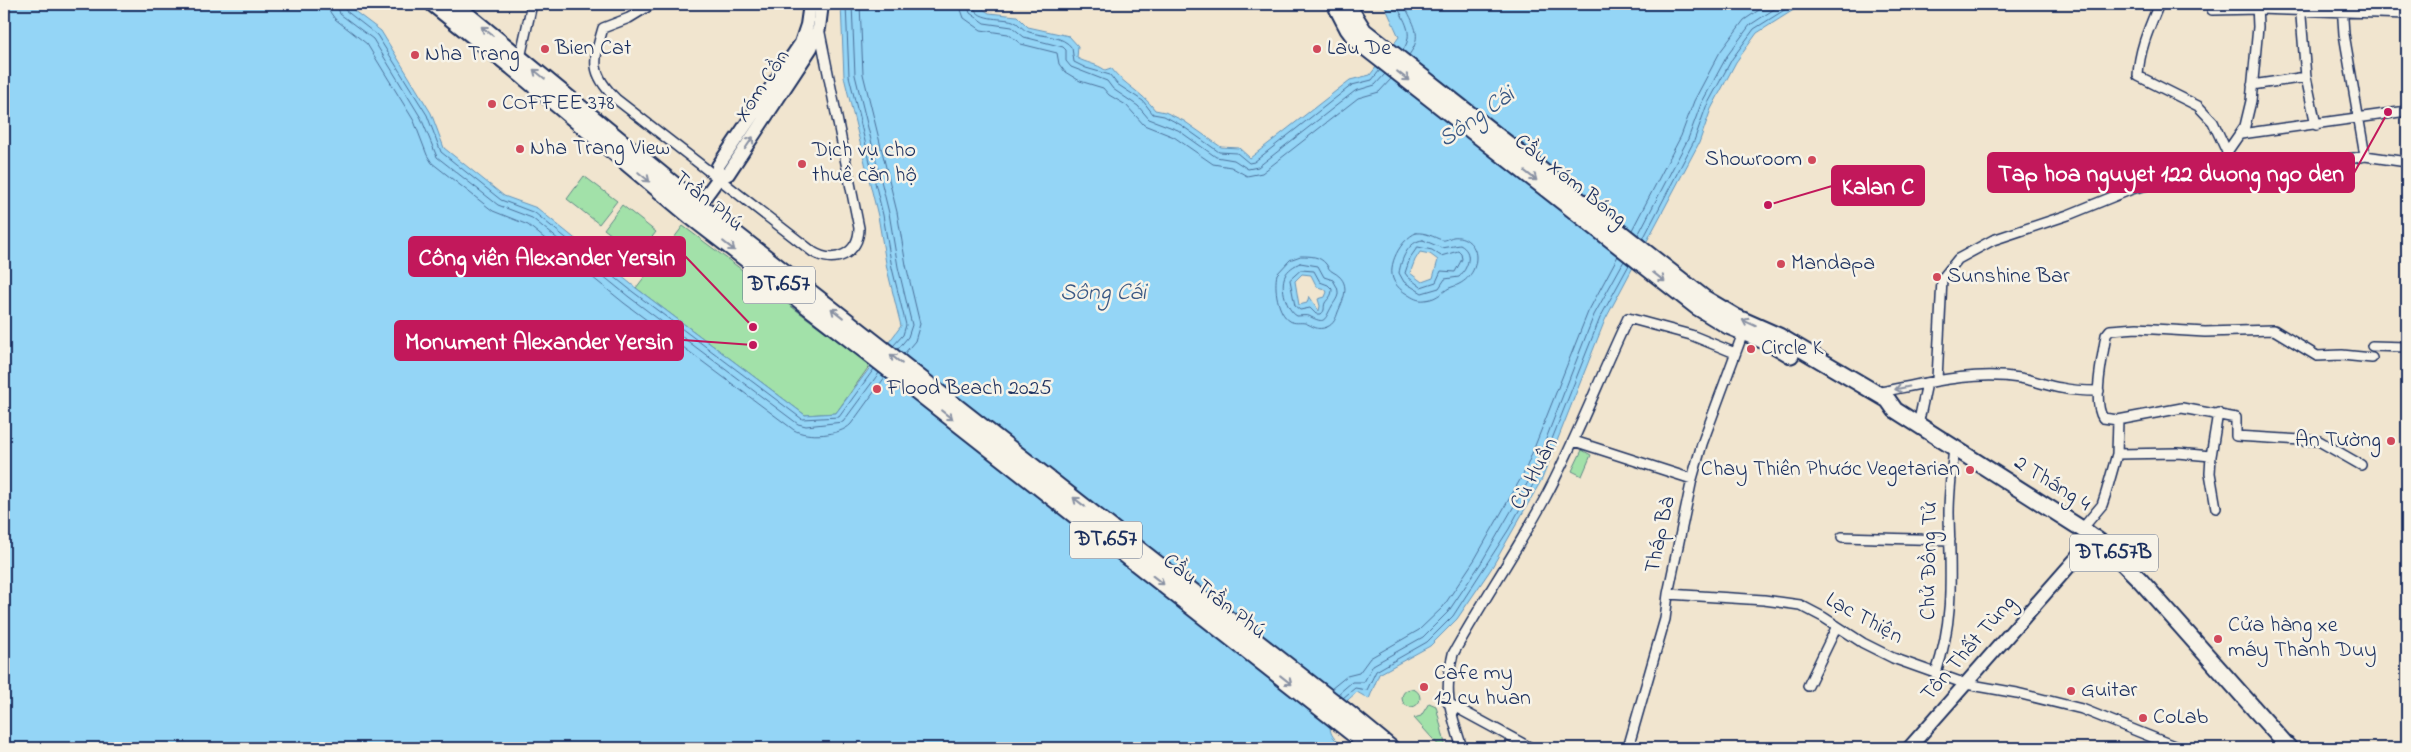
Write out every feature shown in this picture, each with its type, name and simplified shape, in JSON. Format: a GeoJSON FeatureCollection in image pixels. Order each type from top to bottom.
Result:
{"type":"FeatureCollection","features":[{"type":"Feature","properties":{"kind":"main road","name":"Trần Phú"},"geometry":{"type":"LineString","coordinates":[[433,4],[516,62]]}},
{"type":"Feature","properties":{"kind":"main road","name":"Trần Phú"},"geometry":{"type":"LineString","coordinates":[[454,4],[516,62],[694,211],[871,348]]}},
{"type":"Feature","properties":{"kind":"main road","name":"Xóm Cồn"},"geometry":{"type":"LineString","coordinates":[[694,211],[718,179],[728,174],[812,48],[813,27],[810,4]]}},
{"type":"Feature","properties":{"kind":"main road","name":"Xóm Cồn"},"geometry":{"type":"LineString","coordinates":[[813,27],[822,4]]}},
{"type":"Feature","properties":{"kind":"main road","name":"Cầu Xóm Bóng"},"geometry":{"type":"LineString","coordinates":[[1335,4],[1348,29],[1357,41],[1701,302]]}},
{"type":"Feature","properties":{"kind":"main road","name":"Cầu Xóm Bóng"},"geometry":{"type":"LineString","coordinates":[[1347,4],[1364,31],[1701,302]]}},
{"type":"Feature","properties":{"kind":"main road","name":"2 Tháng 4"},"geometry":{"type":"LineString","coordinates":[[1701,302],[1743,333],[1774,345],[1884,409],[1895,410]]}},
{"type":"Feature","properties":{"kind":"main road","name":"2 Tháng 4"},"geometry":{"type":"LineString","coordinates":[[1701,302],[1779,336],[1888,400],[1895,410],[2089,533],[2140,580],[2289,748]]}},
{"type":"Feature","properties":{"kind":"main road","name":"Cầu Trần Phú"},"geometry":{"type":"LineString","coordinates":[[871,348],[1348,721]]}},
{"type":"Feature","properties":{"kind":"main road","name":"Tôn Thất Tùng"},"geometry":{"type":"LineString","coordinates":[[1909,748],[2058,577],[2072,565],[2089,533]]}},
{"type":"Feature","properties":{"kind":"main road","name":"ĐT.657"},"geometry":{"type":"LineString","coordinates":[[1348,721],[1370,748]]}},
{"type":"Feature","properties":{"kind":"main road","name":"ĐT.657"},"geometry":{"type":"LineString","coordinates":[[1348,721],[1390,748]]}},
{"type":"Feature","properties":{"kind":"street"},"geometry":{"type":"LineString","coordinates":[[516,62],[532,4]]}},
{"type":"Feature","properties":{"kind":"street"},"geometry":{"type":"LineString","coordinates":[[652,4],[629,18],[604,28],[596,52],[595,65],[602,85],[616,99],[820,256],[837,258],[845,255],[856,244],[859,237],[859,228],[813,27]]}},
{"type":"Feature","properties":{"kind":"street"},"geometry":{"type":"LineString","coordinates":[[2159,4],[2144,38],[2138,76],[2198,106],[2214,122],[2227,152],[2224,180]]}},
{"type":"Feature","properties":{"kind":"street"},"geometry":{"type":"LineString","coordinates":[[2227,152],[2245,126],[2251,101],[2258,6]]}},
{"type":"Feature","properties":{"kind":"street"},"geometry":{"type":"LineString","coordinates":[[2212,10],[2258,6],[2342,8],[2407,14]]}},
{"type":"Feature","properties":{"kind":"street"},"geometry":{"type":"LineString","coordinates":[[2300,7],[2306,77],[2316,125]]}},
{"type":"Feature","properties":{"kind":"street"},"geometry":{"type":"LineString","coordinates":[[2342,8],[2350,72],[2365,156]]}},
{"type":"Feature","properties":{"kind":"street"},"geometry":{"type":"LineString","coordinates":[[2252,85],[2306,77]]}},
{"type":"Feature","properties":{"kind":"street"},"geometry":{"type":"LineString","coordinates":[[2241,134],[2316,125],[2407,110]]}},
{"type":"Feature","properties":{"kind":"street"},"geometry":{"type":"LineString","coordinates":[[1937,379],[1942,279],[1947,270],[1958,259],[1993,240],[2068,215],[2132,189],[2152,184],[2224,180],[2365,156],[2407,162]]}},
{"type":"Feature","properties":{"kind":"street","name":"Cù Huân"},"geometry":{"type":"LineString","coordinates":[[1462,748],[1448,703],[1448,677],[1453,654],[1543,501],[1574,441],[1600,377],[1628,318],[1691,335],[1735,353]]}},
{"type":"Feature","properties":{"kind":"street"},"geometry":{"type":"LineString","coordinates":[[2361,465],[2319,441],[2236,436],[2236,418],[2218,413],[2182,408],[2118,420],[2103,418],[2098,412],[2099,391],[2106,335],[2110,330],[2136,328],[2205,332],[2274,330],[2317,356],[2342,355],[2372,358]]}},
{"type":"Feature","properties":{"kind":"street","name":"Tháp Bà"},"geometry":{"type":"LineString","coordinates":[[1628,748],[1665,619],[1668,594],[1692,479],[1702,444],[1743,333]]}},
{"type":"Feature","properties":{"kind":"street"},"geometry":{"type":"LineString","coordinates":[[2372,346],[2407,347]]}},
{"type":"Feature","properties":{"kind":"street"},"geometry":{"type":"LineString","coordinates":[[1876,393],[1927,383],[1937,379],[2020,378],[2060,388],[2099,391]]}},
{"type":"Feature","properties":{"kind":"street"},"geometry":{"type":"LineString","coordinates":[[1918,425],[1927,383]]}},
{"type":"Feature","properties":{"kind":"street"},"geometry":{"type":"LineString","coordinates":[[2216,508],[2210,472],[2218,413]]}},
{"type":"Feature","properties":{"kind":"street"},"geometry":{"type":"LineString","coordinates":[[2089,533],[2102,505],[2117,454],[2118,420]]}},
{"type":"Feature","properties":{"kind":"street"},"geometry":{"type":"LineString","coordinates":[[1574,441],[1692,479]]}},
{"type":"Feature","properties":{"kind":"street","name":"Chử Đồng Tử"},"geometry":{"type":"LineString","coordinates":[[1936,673],[1945,643],[1952,598],[1949,511],[1954,448]]}},
{"type":"Feature","properties":{"kind":"street"},"geometry":{"type":"LineString","coordinates":[[2117,454],[2178,453],[2211,456]]}},
{"type":"Feature","properties":{"kind":"street"},"geometry":{"type":"LineString","coordinates":[[1842,538],[1950,540]]}},
{"type":"Feature","properties":{"kind":"street","name":"Lạc Thiện"},"geometry":{"type":"LineString","coordinates":[[1668,594],[1788,603],[1806,608],[1879,652],[1966,684],[2017,693],[2082,709],[2179,748]]}},
{"type":"Feature","properties":{"kind":"street"},"geometry":{"type":"LineString","coordinates":[[1808,686],[1837,626]]}},
{"type":"Feature","properties":{"kind":"street"},"geometry":{"type":"LineString","coordinates":[[1448,703],[1531,748]]}},
{"type":"Feature","properties":{"kind":"green space"},"geometry":{"type":"Polygon","coordinates":[[[584,176],[617,201],[599,224],[567,199],[584,176]]]}},
{"type":"Feature","properties":{"kind":"green space"},"geometry":{"type":"Polygon","coordinates":[[[622,205],[656,232],[638,255],[604,229],[622,205]]]}},
{"type":"Feature","properties":{"kind":"green space"},"geometry":{"type":"Polygon","coordinates":[[[683,226],[870,365],[836,413],[805,415],[636,288],[683,226]]]}},
{"type":"Feature","properties":{"kind":"green space"},"geometry":{"type":"Polygon","coordinates":[[[1582,450],[1591,455],[1582,476],[1572,471],[1582,450]]]}},
{"type":"Feature","properties":{"kind":"green space"},"geometry":{"type":"Polygon","coordinates":[[[1411,689],[1417,692],[1420,698],[1417,704],[1411,707],[1405,704],[1402,698],[1405,692],[1411,689]]]}},
{"type":"Feature","properties":{"kind":"green space"},"geometry":{"type":"Polygon","coordinates":[[[1429,703],[1436,706],[1446,748],[1441,748],[1414,718],[1421,716],[1429,703]]]}},
{"type":"Feature","properties":{"kind":"water","name":"Sông Cái"},"geometry":{"type":"Polygon","coordinates":[[[4,4],[345,4],[381,31],[431,113],[444,148],[504,196],[537,208],[636,288],[805,415],[836,413],[901,326],[887,269],[878,216],[844,77],[841,4],[975,4],[989,13],[1017,16],[1028,27],[1069,36],[1078,46],[1077,58],[1105,70],[1111,68],[1155,110],[1165,112],[1184,121],[1221,147],[1239,148],[1250,158],[1350,80],[1370,75],[1399,37],[1384,4],[1803,4],[1757,33],[1736,62],[1711,109],[1699,143],[1605,320],[1542,479],[1491,569],[1457,619],[1430,646],[1379,674],[1369,699],[1357,692],[1336,713],[1330,727],[1332,734],[1348,748],[4,748],[4,4]],[[1420,252],[1410,273],[1422,282],[1433,278],[1438,260],[1430,254],[1420,252]],[[1302,274],[1295,281],[1299,305],[1307,303],[1309,296],[1319,311],[1318,299],[1325,297],[1327,292],[1325,289],[1317,287],[1311,275],[1302,274]]]}},
{"type":"Feature","properties":{"kind":"place","name":"Bien Cat"},"geometry":{"type":"Point","coordinates":[545,49]}},
{"type":"Feature","properties":{"kind":"place","name":"Lau De"},"geometry":{"type":"Point","coordinates":[1317,49]}},
{"type":"Feature","properties":{"kind":"place","name":"Nha Trang"},"geometry":{"type":"Point","coordinates":[415,55]}},
{"type":"Feature","properties":{"kind":"place","name":"COFFEE 378"},"geometry":{"type":"Point","coordinates":[492,104]}},
{"type":"Feature","properties":{"kind":"place","name":"Tap hoa nguyet 122 duong ngo den"},"geometry":{"type":"Point","coordinates":[2388,112]}},
{"type":"Feature","properties":{"kind":"place","name":"Nha Trang View"},"geometry":{"type":"Point","coordinates":[520,149]}},
{"type":"Feature","properties":{"kind":"place","name":"Showroom"},"geometry":{"type":"Point","coordinates":[1812,160]}},
{"type":"Feature","properties":{"kind":"place","name":"Dịch vụ cho thuê căn hộ"},"geometry":{"type":"Point","coordinates":[802,164]}},
{"type":"Feature","properties":{"kind":"place","name":"Kalan C"},"geometry":{"type":"Point","coordinates":[1768,205]}},
{"type":"Feature","properties":{"kind":"place","name":"Mandapa"},"geometry":{"type":"Point","coordinates":[1781,264]}},
{"type":"Feature","properties":{"kind":"place","name":"Sunshine Bar"},"geometry":{"type":"Point","coordinates":[1937,277]}},
{"type":"Feature","properties":{"kind":"place","name":"Công viên Alexander Yersin"},"geometry":{"type":"Point","coordinates":[753,327]}},
{"type":"Feature","properties":{"kind":"place","name":"Monument Alexander Yersin"},"geometry":{"type":"Point","coordinates":[753,345]}},
{"type":"Feature","properties":{"kind":"place","name":"Circle K"},"geometry":{"type":"Point","coordinates":[1751,349]}},
{"type":"Feature","properties":{"kind":"place","name":"Flood Beach 2025"},"geometry":{"type":"Point","coordinates":[877,389]}},
{"type":"Feature","properties":{"kind":"place","name":"An Tường"},"geometry":{"type":"Point","coordinates":[2391,441]}},
{"type":"Feature","properties":{"kind":"place","name":"Chay Thiên Phước Vegetarian"},"geometry":{"type":"Point","coordinates":[1970,470]}},
{"type":"Feature","properties":{"kind":"place","name":"Cửa hàng xe máy Thanh Duy"},"geometry":{"type":"Point","coordinates":[2218,639]}},
{"type":"Feature","properties":{"kind":"place","name":"Cafe my 12 cu huan"},"geometry":{"type":"Point","coordinates":[1424,687]}},
{"type":"Feature","properties":{"kind":"place","name":"Guitar"},"geometry":{"type":"Point","coordinates":[2071,691]}},
{"type":"Feature","properties":{"kind":"place","name":"CoLab"},"geometry":{"type":"Point","coordinates":[2143,718]}}]}
